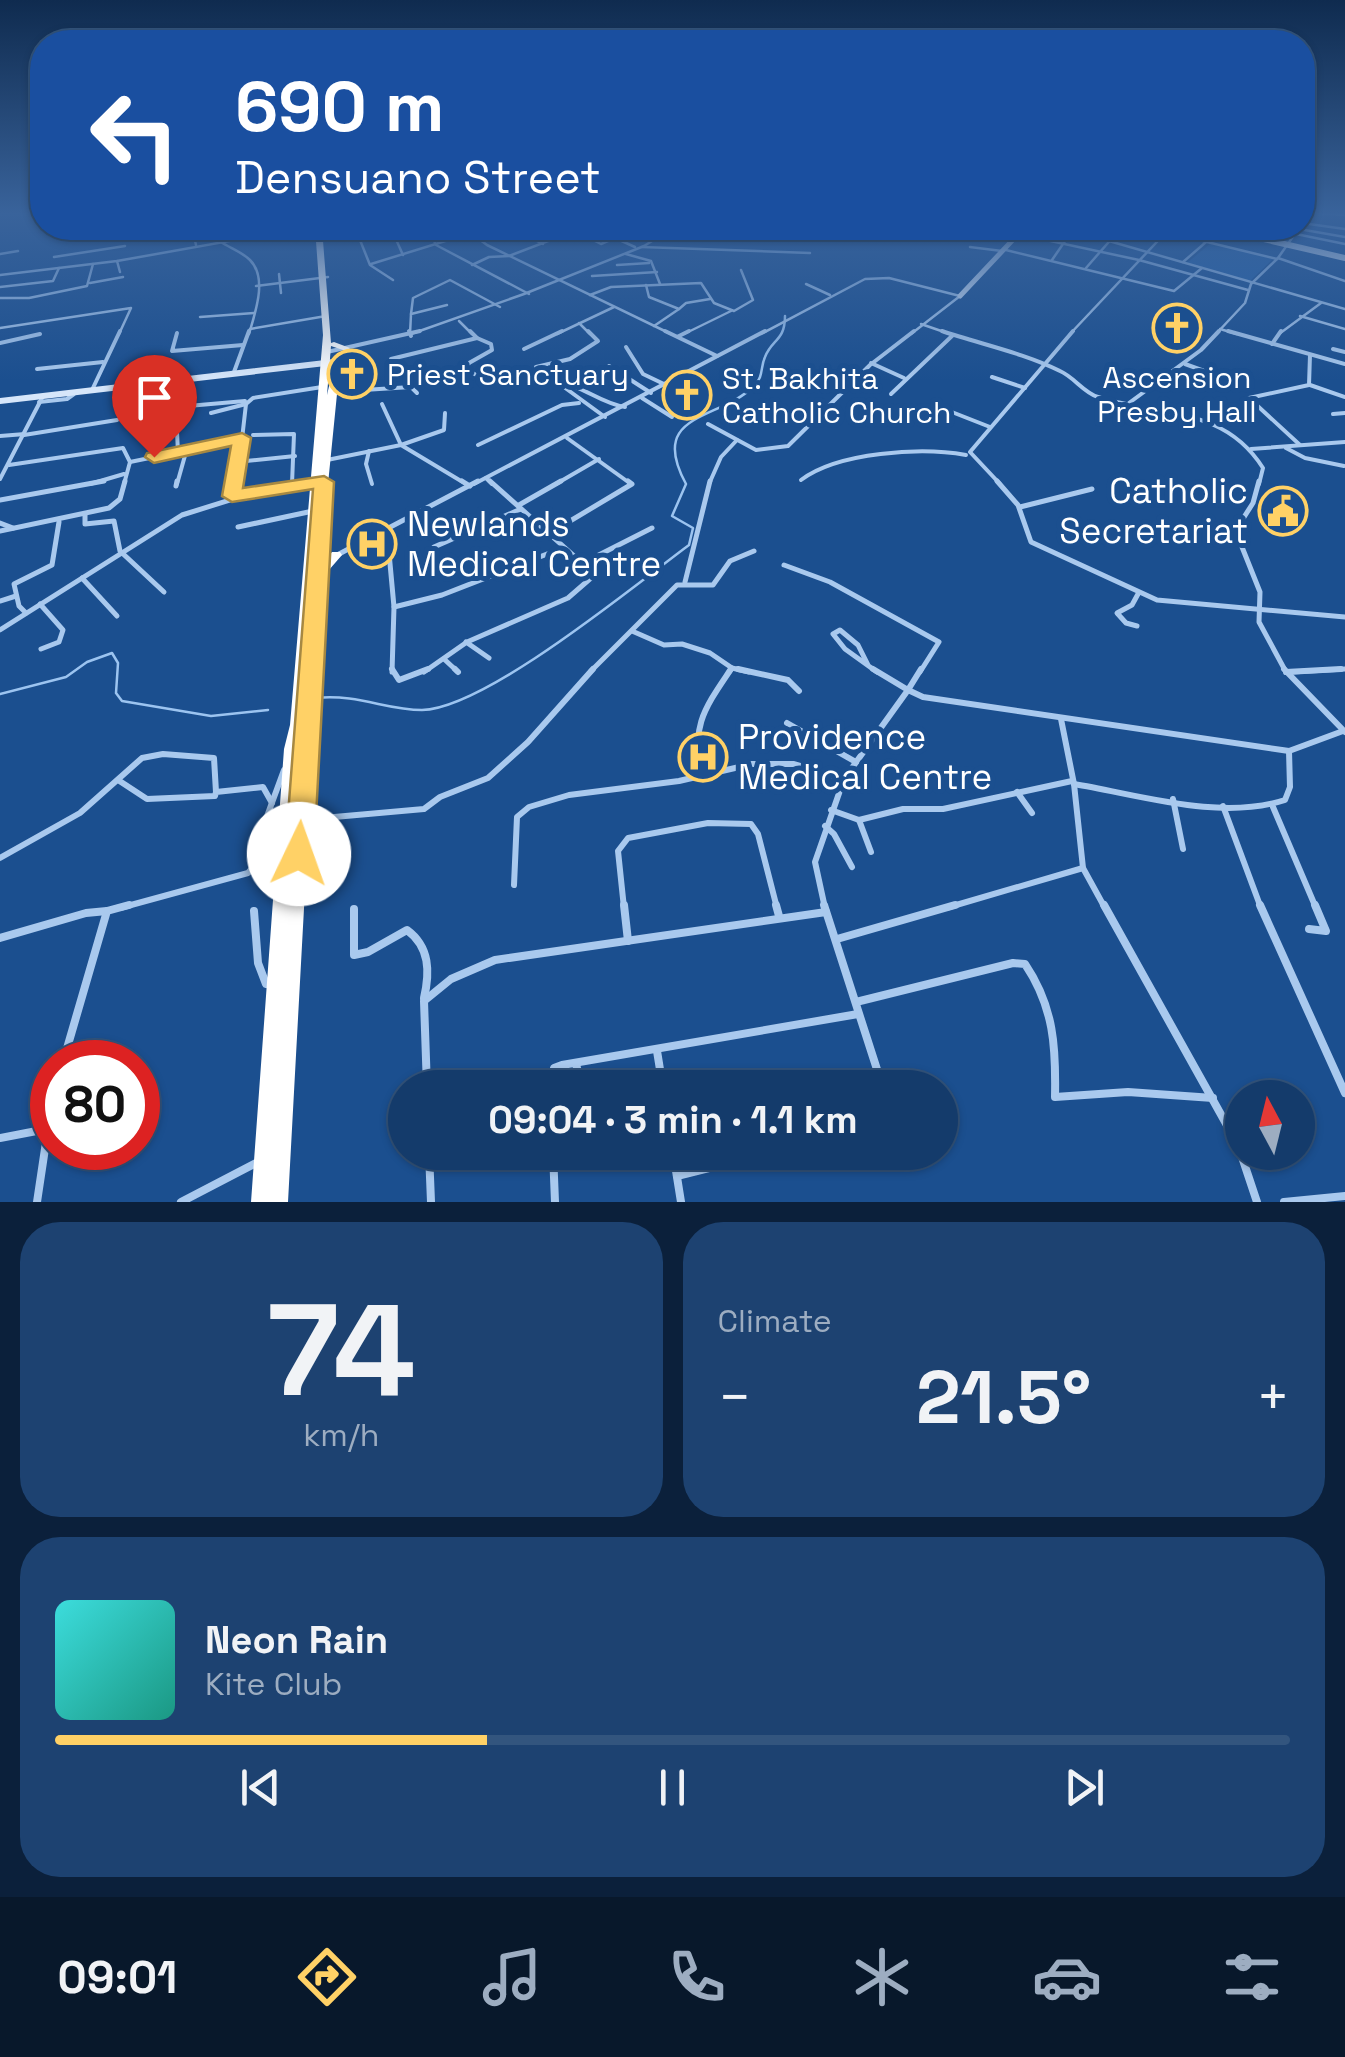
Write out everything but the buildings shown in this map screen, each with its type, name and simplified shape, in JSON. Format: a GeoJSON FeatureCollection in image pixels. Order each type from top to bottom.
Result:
{"type":"FeatureCollection","features":[{"type":"Feature","properties":{"kind":"highway"},"geometry":{"type":"LineString","coordinates":[[262,1202],[272,1159],[320,483],[333,354],[324,269]]}},
{"type":"Feature","properties":{"kind":"highway"},"geometry":{"type":"LineString","coordinates":[[325,277],[333,354]]}},
{"type":"Feature","properties":{"kind":"highway"},"geometry":{"type":"LineString","coordinates":[[295,815],[292,749],[315,565],[313,511],[327,460],[329,389]]}},
{"type":"Feature","properties":{"kind":"highway"},"geometry":{"type":"LineString","coordinates":[[315,565],[336,555]]}},
{"type":"Feature","properties":{"kind":"highway"},"geometry":{"type":"LineString","coordinates":[[315,565],[336,555]]}},
{"type":"Feature","properties":{"kind":"highway"},"geometry":{"type":"LineString","coordinates":[[272,1159],[277,1202]]}},
{"type":"Feature","properties":{"kind":"street"},"geometry":{"type":"LineString","coordinates":[[0,275],[51,269]]}},
{"type":"Feature","properties":{"kind":"street"},"geometry":{"type":"LineString","coordinates":[[0,286],[53,281],[58,269]]}},
{"type":"Feature","properties":{"kind":"street"},"geometry":{"type":"LineString","coordinates":[[90,284],[92,269]]}},
{"type":"Feature","properties":{"kind":"street"},"geometry":{"type":"LineString","coordinates":[[0,298],[35,297],[90,284],[122,274],[120,269]]}},
{"type":"Feature","properties":{"kind":"street"},"geometry":{"type":"LineString","coordinates":[[234,372],[256,318],[254,269]]}},
{"type":"Feature","properties":{"kind":"street"},"geometry":{"type":"LineString","coordinates":[[376,269],[393,280]]}},
{"type":"Feature","properties":{"kind":"street"},"geometry":{"type":"LineString","coordinates":[[480,269],[529,294]]}},
{"type":"Feature","properties":{"kind":"street"},"geometry":{"type":"LineString","coordinates":[[536,269],[717,356]]}},
{"type":"Feature","properties":{"kind":"street"},"geometry":{"type":"LineString","coordinates":[[0,400],[234,372],[333,354],[459,321],[585,269]]}},
{"type":"Feature","properties":{"kind":"street"},"geometry":{"type":"LineString","coordinates":[[655,269],[660,284]]}},
{"type":"Feature","properties":{"kind":"street"},"geometry":{"type":"LineString","coordinates":[[708,424],[761,451],[788,446],[872,364],[960,296],[987,269]]}},
{"type":"Feature","properties":{"kind":"street"},"geometry":{"type":"LineString","coordinates":[[1091,269],[1174,290],[1201,269]]}},
{"type":"Feature","properties":{"kind":"street"},"geometry":{"type":"LineString","coordinates":[[1131,269],[970,452],[976,464],[1020,507],[1024,533],[1031,542],[1138,594],[1178,604],[1345,616]]}},
{"type":"Feature","properties":{"kind":"street"},"geometry":{"type":"LineString","coordinates":[[1170,269],[1248,290]]}},
{"type":"Feature","properties":{"kind":"street"},"geometry":{"type":"LineString","coordinates":[[1206,269],[1345,309]]}},
{"type":"Feature","properties":{"kind":"street"},"geometry":{"type":"LineString","coordinates":[[1129,402],[1152,382],[1185,364],[1244,304],[1248,290],[1267,269]]}},
{"type":"Feature","properties":{"kind":"street"},"geometry":{"type":"LineString","coordinates":[[1310,269],[1345,281]]}},
{"type":"Feature","properties":{"kind":"street"},"geometry":{"type":"LineString","coordinates":[[678,337],[754,300],[741,270]]}},
{"type":"Feature","properties":{"kind":"street"},"geometry":{"type":"LineString","coordinates":[[592,276],[656,272]]}},
{"type":"Feature","properties":{"kind":"street"},"geometry":{"type":"LineString","coordinates":[[279,274],[281,292]]}},
{"type":"Feature","properties":{"kind":"street"},"geometry":{"type":"LineString","coordinates":[[256,286],[325,277]]}},
{"type":"Feature","properties":{"kind":"street"},"geometry":{"type":"LineString","coordinates":[[336,555],[866,278],[883,277],[960,296]]}},
{"type":"Feature","properties":{"kind":"street"},"geometry":{"type":"LineString","coordinates":[[411,336],[408,328],[413,298],[450,280],[500,307]]}},
{"type":"Feature","properties":{"kind":"street"},"geometry":{"type":"LineString","coordinates":[[590,295],[609,288],[702,283],[710,299],[731,312]]}},
{"type":"Feature","properties":{"kind":"street"},"geometry":{"type":"LineString","coordinates":[[806,284],[832,296]]}},
{"type":"Feature","properties":{"kind":"street"},"geometry":{"type":"LineString","coordinates":[[646,285],[649,298],[679,309]]}},
{"type":"Feature","properties":{"kind":"street"},"geometry":{"type":"LineString","coordinates":[[654,326],[686,303],[710,299]]}},
{"type":"Feature","properties":{"kind":"street"},"geometry":{"type":"LineString","coordinates":[[1272,344],[1285,326],[1321,302]]}},
{"type":"Feature","properties":{"kind":"street"},"geometry":{"type":"LineString","coordinates":[[410,314],[447,304]]}},
{"type":"Feature","properties":{"kind":"street"},"geometry":{"type":"LineString","coordinates":[[524,349],[614,306]]}},
{"type":"Feature","properties":{"kind":"street"},"geometry":{"type":"LineString","coordinates":[[0,328],[131,308],[92,390]]}},
{"type":"Feature","properties":{"kind":"street"},"geometry":{"type":"LineString","coordinates":[[200,317],[254,312]]}},
{"type":"Feature","properties":{"kind":"street"},"geometry":{"type":"LineString","coordinates":[[77,324],[79,314]]}},
{"type":"Feature","properties":{"kind":"street"},"geometry":{"type":"LineString","coordinates":[[250,329],[327,316]]}},
{"type":"Feature","properties":{"kind":"street"},"geometry":{"type":"LineString","coordinates":[[1300,316],[1345,329]]}},
{"type":"Feature","properties":{"kind":"street"},"geometry":{"type":"LineString","coordinates":[[459,321],[478,338],[492,344],[492,350],[469,363],[466,370],[494,383]]}},
{"type":"Feature","properties":{"kind":"street"},"geometry":{"type":"LineString","coordinates":[[536,367],[570,359],[598,341],[579,322]]}},
{"type":"Feature","properties":{"kind":"street"},"geometry":{"type":"LineString","coordinates":[[868,665],[847,633],[840,630],[834,634],[836,641],[868,665],[930,699],[1289,751],[1344,731],[1286,672],[1259,622],[1260,592],[1238,537],[1239,524],[1253,504],[1263,468],[1251,448],[1218,426],[1188,415],[1095,397],[1069,375],[921,324]]}},
{"type":"Feature","properties":{"kind":"street"},"geometry":{"type":"LineString","coordinates":[[1220,329],[1345,364]]}},
{"type":"Feature","properties":{"kind":"street"},"geometry":{"type":"LineString","coordinates":[[178,333],[172,352],[244,344]]}},
{"type":"Feature","properties":{"kind":"street"},"geometry":{"type":"LineString","coordinates":[[0,344],[40,334]]}},
{"type":"Feature","properties":{"kind":"street"},"geometry":{"type":"LineString","coordinates":[[890,394],[953,335]]}},
{"type":"Feature","properties":{"kind":"street"},"geometry":{"type":"LineString","coordinates":[[391,358],[478,338]]}},
{"type":"Feature","properties":{"kind":"street"},"geometry":{"type":"LineString","coordinates":[[626,347],[643,374],[667,385]]}},
{"type":"Feature","properties":{"kind":"street"},"geometry":{"type":"LineString","coordinates":[[1333,348],[1345,352]]}},
{"type":"Feature","properties":{"kind":"street"},"geometry":{"type":"LineString","coordinates":[[1308,385],[1310,355]]}},
{"type":"Feature","properties":{"kind":"street"},"geometry":{"type":"LineString","coordinates":[[37,369],[106,362]]}},
{"type":"Feature","properties":{"kind":"street"},"geometry":{"type":"LineString","coordinates":[[872,364],[904,378]]}},
{"type":"Feature","properties":{"kind":"street"},"geometry":{"type":"LineString","coordinates":[[1185,364],[1221,377]]}},
{"type":"Feature","properties":{"kind":"street"},"geometry":{"type":"LineString","coordinates":[[609,366],[651,393]]}},
{"type":"Feature","properties":{"kind":"street"},"geometry":{"type":"LineString","coordinates":[[992,376],[1025,388]]}},
{"type":"Feature","properties":{"kind":"street"},"geometry":{"type":"LineString","coordinates":[[606,417],[557,382],[575,384],[602,404],[625,407]]}},
{"type":"Feature","properties":{"kind":"street"},"geometry":{"type":"LineString","coordinates":[[1300,446],[1248,399],[1308,385],[1345,397]]}},
{"type":"Feature","properties":{"kind":"street"},"geometry":{"type":"LineString","coordinates":[[211,414],[290,389],[398,386],[411,387],[417,393]]}},
{"type":"Feature","properties":{"kind":"street"},"geometry":{"type":"LineString","coordinates":[[0,479],[41,398]]}},
{"type":"Feature","properties":{"kind":"street"},"geometry":{"type":"LineString","coordinates":[[642,398],[672,417]]}},
{"type":"Feature","properties":{"kind":"street"},"geometry":{"type":"LineString","coordinates":[[232,496],[245,403]]}},
{"type":"Feature","properties":{"kind":"street"},"geometry":{"type":"LineString","coordinates":[[178,452],[177,432],[188,406],[245,403]]}},
{"type":"Feature","properties":{"kind":"street"},"geometry":{"type":"LineString","coordinates":[[478,445],[562,404],[582,403]]}},
{"type":"Feature","properties":{"kind":"street"},"geometry":{"type":"LineString","coordinates":[[382,404],[401,445],[470,486]]}},
{"type":"Feature","properties":{"kind":"street"},"geometry":{"type":"LineString","coordinates":[[934,405],[990,427]]}},
{"type":"Feature","properties":{"kind":"street"},"geometry":{"type":"LineString","coordinates":[[327,460],[401,445],[446,429],[445,413]]}},
{"type":"Feature","properties":{"kind":"street"},"geometry":{"type":"LineString","coordinates":[[1332,414],[1345,413]]}},
{"type":"Feature","properties":{"kind":"street"},"geometry":{"type":"LineString","coordinates":[[0,436],[117,420]]}},
{"type":"Feature","properties":{"kind":"street"},"geometry":{"type":"LineString","coordinates":[[253,435],[294,434],[292,486]]}},
{"type":"Feature","properties":{"kind":"street"},"geometry":{"type":"LineString","coordinates":[[130,462],[242,438]]}},
{"type":"Feature","properties":{"kind":"street"},"geometry":{"type":"LineString","coordinates":[[549,534],[632,484],[566,438]]}},
{"type":"Feature","properties":{"kind":"street"},"geometry":{"type":"LineString","coordinates":[[685,582],[698,551],[710,488],[722,456],[735,438]]}},
{"type":"Feature","properties":{"kind":"street"},"geometry":{"type":"LineString","coordinates":[[1251,448],[1345,442]]}},
{"type":"Feature","properties":{"kind":"street"},"geometry":{"type":"LineString","coordinates":[[1283,446],[1305,458],[1344,466]]}},
{"type":"Feature","properties":{"kind":"street"},"geometry":{"type":"LineString","coordinates":[[0,527],[59,522],[118,503],[130,462],[123,448],[9,465]]}},
{"type":"Feature","properties":{"kind":"street"},"geometry":{"type":"LineString","coordinates":[[801,480],[808,472],[829,465],[941,450],[966,455]]}},
{"type":"Feature","properties":{"kind":"street"},"geometry":{"type":"LineString","coordinates":[[368,451],[366,464],[372,484]]}},
{"type":"Feature","properties":{"kind":"street"},"geometry":{"type":"LineString","coordinates":[[176,486],[186,452]]}},
{"type":"Feature","properties":{"kind":"street"},"geometry":{"type":"LineString","coordinates":[[246,461],[295,456]]}},
{"type":"Feature","properties":{"kind":"street"},"geometry":{"type":"LineString","coordinates":[[434,547],[520,508],[599,459]]}},
{"type":"Feature","properties":{"kind":"street"},"geometry":{"type":"LineString","coordinates":[[0,500],[125,478]]}},
{"type":"Feature","properties":{"kind":"street"},"geometry":{"type":"LineString","coordinates":[[388,531],[394,677],[399,680],[423,674],[466,642],[583,588],[591,578],[582,564],[486,478]]}},
{"type":"Feature","properties":{"kind":"street"},"geometry":{"type":"LineString","coordinates":[[0,630],[182,512],[232,496],[320,483]]}},
{"type":"Feature","properties":{"kind":"street"},"geometry":{"type":"LineString","coordinates":[[1020,507],[1092,490]]}},
{"type":"Feature","properties":{"kind":"street"},"geometry":{"type":"LineString","coordinates":[[238,527],[313,511]]}},
{"type":"Feature","properties":{"kind":"street"},"geometry":{"type":"LineString","coordinates":[[85,515],[84,524],[114,521],[120,551],[164,592]]}},
{"type":"Feature","properties":{"kind":"street"},"geometry":{"type":"LineString","coordinates":[[26,613],[16,596],[15,581],[52,565],[59,522]]}},
{"type":"Feature","properties":{"kind":"street"},"geometry":{"type":"LineString","coordinates":[[582,564],[652,528]]}},
{"type":"Feature","properties":{"kind":"street"},"geometry":{"type":"LineString","coordinates":[[394,606],[457,590],[561,548]]}},
{"type":"Feature","properties":{"kind":"street"},"geometry":{"type":"LineString","coordinates":[[323,818],[424,810],[440,798],[488,778],[528,742],[608,652],[677,585],[713,585],[730,560],[754,552]]}},
{"type":"Feature","properties":{"kind":"street"},"geometry":{"type":"LineString","coordinates":[[784,566],[830,582],[939,642],[844,779],[824,826],[815,862],[826,912],[878,1070]]}},
{"type":"Feature","properties":{"kind":"street"},"geometry":{"type":"LineString","coordinates":[[81,577],[117,616]]}},
{"type":"Feature","properties":{"kind":"street"},"geometry":{"type":"LineString","coordinates":[[1137,626],[1126,623],[1118,613],[1132,605],[1138,594]]}},
{"type":"Feature","properties":{"kind":"street"},"geometry":{"type":"LineString","coordinates":[[0,601],[16,596]]}},
{"type":"Feature","properties":{"kind":"street"},"geometry":{"type":"LineString","coordinates":[[40,604],[62,630],[59,642],[42,649]]}},
{"type":"Feature","properties":{"kind":"street"},"geometry":{"type":"LineString","coordinates":[[632,631],[664,645],[682,644],[710,653],[732,668],[788,680],[799,691]]}},
{"type":"Feature","properties":{"kind":"street"},"geometry":{"type":"LineString","coordinates":[[466,642],[489,658]]}},
{"type":"Feature","properties":{"kind":"street"},"geometry":{"type":"LineString","coordinates":[[444,659],[458,672]]}},
{"type":"Feature","properties":{"kind":"street"},"geometry":{"type":"LineString","coordinates":[[707,770],[695,752],[696,731],[716,688],[732,668]]}},
{"type":"Feature","properties":{"kind":"street"},"geometry":{"type":"LineString","coordinates":[[1286,672],[1345,669]]}},
{"type":"Feature","properties":{"kind":"street"},"geometry":{"type":"LineString","coordinates":[[1061,718],[1083,868],[1238,1145],[1257,1202]]}},
{"type":"Feature","properties":{"kind":"street"},"geometry":{"type":"LineString","coordinates":[[786,722],[856,762]]}},
{"type":"Feature","properties":{"kind":"street"},"geometry":{"type":"LineString","coordinates":[[0,938],[248,873],[269,848],[265,829],[292,749]]}},
{"type":"Feature","properties":{"kind":"street"},"geometry":{"type":"LineString","coordinates":[[831,810],[859,820],[903,809],[943,809],[1073,782],[1224,806],[1273,808],[1285,800],[1290,787],[1289,751]]}},
{"type":"Feature","properties":{"kind":"street"},"geometry":{"type":"LineString","coordinates":[[0,858],[80,813],[118,780],[152,754],[203,755],[216,762],[215,796],[147,799],[118,780]]}},
{"type":"Feature","properties":{"kind":"street"},"geometry":{"type":"LineString","coordinates":[[514,885],[517,817],[527,808],[596,787],[679,780],[707,770],[782,762],[844,779]]}},
{"type":"Feature","properties":{"kind":"street"},"geometry":{"type":"LineString","coordinates":[[216,792],[263,787],[272,803]]}},
{"type":"Feature","properties":{"kind":"street"},"geometry":{"type":"LineString","coordinates":[[1017,792],[1032,813]]}},
{"type":"Feature","properties":{"kind":"street"},"geometry":{"type":"LineString","coordinates":[[1173,799],[1183,850]]}},
{"type":"Feature","properties":{"kind":"street"},"geometry":{"type":"LineString","coordinates":[[1224,806],[1247,878],[1345,1093]]}},
{"type":"Feature","properties":{"kind":"street"},"geometry":{"type":"LineString","coordinates":[[1273,808],[1326,931],[1309,929]]}},
{"type":"Feature","properties":{"kind":"street"},"geometry":{"type":"LineString","coordinates":[[859,820],[871,852]]}},
{"type":"Feature","properties":{"kind":"street"},"geometry":{"type":"LineString","coordinates":[[628,941],[618,851],[620,844],[632,837],[734,821],[751,824],[758,834],[779,916]]}},
{"type":"Feature","properties":{"kind":"street"},"geometry":{"type":"LineString","coordinates":[[824,826],[834,834],[852,867]]}},
{"type":"Feature","properties":{"kind":"street"},"geometry":{"type":"LineString","coordinates":[[837,938],[1083,868]]}},
{"type":"Feature","properties":{"kind":"street"},"geometry":{"type":"LineString","coordinates":[[354,910],[354,955],[368,952],[407,930],[414,933],[422,946],[430,977],[424,1001],[426,1070]]}},
{"type":"Feature","properties":{"kind":"street"},"geometry":{"type":"LineString","coordinates":[[69,1040],[107,911]]}},
{"type":"Feature","properties":{"kind":"street"},"geometry":{"type":"LineString","coordinates":[[254,911],[258,964],[267,985],[285,983]]}},
{"type":"Feature","properties":{"kind":"street"},"geometry":{"type":"LineString","coordinates":[[424,1001],[451,979],[494,960],[826,912]]}},
{"type":"Feature","properties":{"kind":"street"},"geometry":{"type":"LineString","coordinates":[[856,1002],[1013,963],[1025,964],[1043,988],[1056,1030],[1055,1097],[1128,1092],[1213,1098]]}},
{"type":"Feature","properties":{"kind":"street"},"geometry":{"type":"LineString","coordinates":[[554,1070],[858,1014]]}},
{"type":"Feature","properties":{"kind":"street"},"geometry":{"type":"LineString","coordinates":[[656,1050],[659,1070]]}},
{"type":"Feature","properties":{"kind":"street"},"geometry":{"type":"LineString","coordinates":[[576,1064],[578,1070]]}},
{"type":"Feature","properties":{"kind":"street"},"geometry":{"type":"LineString","coordinates":[[0,1138],[30,1132]]}},
{"type":"Feature","properties":{"kind":"street"},"geometry":{"type":"LineString","coordinates":[[181,1202],[272,1159]]}},
{"type":"Feature","properties":{"kind":"street"},"geometry":{"type":"LineString","coordinates":[[37,1202],[42,1170]]}},
{"type":"Feature","properties":{"kind":"street"},"geometry":{"type":"LineString","coordinates":[[430,1170],[431,1202]]}},
{"type":"Feature","properties":{"kind":"street"},"geometry":{"type":"LineString","coordinates":[[554,1170],[555,1202]]}},
{"type":"Feature","properties":{"kind":"street"},"geometry":{"type":"LineString","coordinates":[[676,1170],[681,1202]]}},
{"type":"Feature","properties":{"kind":"street"},"geometry":{"type":"LineString","coordinates":[[677,1176],[701,1170]]}},
{"type":"Feature","properties":{"kind":"street"},"geometry":{"type":"LineString","coordinates":[[1284,1202],[1345,1196]]}},
{"type":"Feature","properties":{"kind":"shaded area"},"geometry":{"type":"Polygon","coordinates":[[[1208,269],[1262,269],[1250,281],[1208,269]]]}},
{"type":"Feature","properties":{"kind":"waterway"},"geometry":{"type":"LineString","coordinates":[[316,698],[346,698],[422,710],[449,704],[520,668],[689,545],[693,528],[672,516],[686,484],[676,461],[675,443],[692,421],[754,386],[768,351],[781,335],[785,316]]}},
{"type":"Feature","properties":{"kind":"waterway"},"geometry":{"type":"LineString","coordinates":[[0,694],[66,677],[87,662],[112,653],[118,663],[116,693],[122,701],[211,716],[268,710]]}},
{"type":"Feature","properties":{"kind":"place","name":"Ascension Presby Hall"},"geometry":{"type":"Point","coordinates":[1177,328]}},
{"type":"Feature","properties":{"kind":"place","name":"Priest Sanctuary"},"geometry":{"type":"Point","coordinates":[352,374]}},
{"type":"Feature","properties":{"kind":"place","name":"St. Bakhita Catholic Church"},"geometry":{"type":"Point","coordinates":[687,395]}},
{"type":"Feature","properties":{"kind":"place","name":"Catholic Secretariat"},"geometry":{"type":"Point","coordinates":[1283,511]}},
{"type":"Feature","properties":{"kind":"place","name":"Newlands Medical Centre"},"geometry":{"type":"Point","coordinates":[372,544]}},
{"type":"Feature","properties":{"kind":"place","name":"Providence Medical Centre"},"geometry":{"type":"Point","coordinates":[703,757]}},
{"type":"Feature","properties":{"kind":"route"},"geometry":{"type":"LineString","coordinates":[[154,457],[242,438],[232,496],[324,482],[299,854]]}}]}
